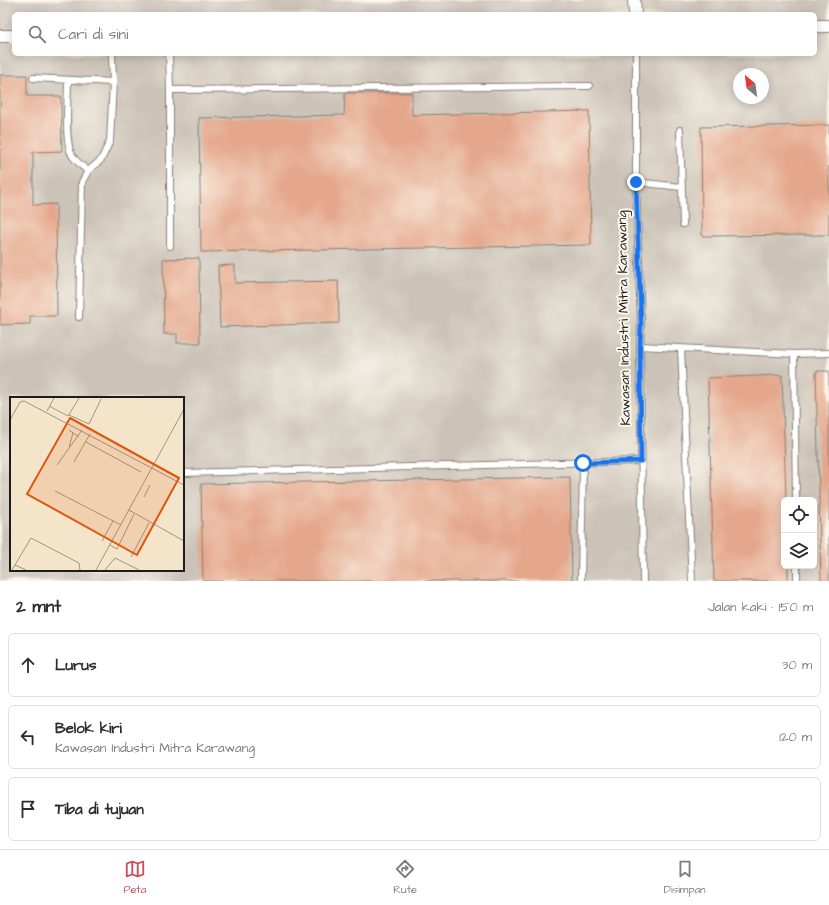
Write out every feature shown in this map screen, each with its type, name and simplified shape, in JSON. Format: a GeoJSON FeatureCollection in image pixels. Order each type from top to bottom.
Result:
{"type":"FeatureCollection","features":[{"type":"Feature","properties":{"kind":"street"},"geometry":{"type":"LineString","coordinates":[[634,0],[635,12]]}},
{"type":"Feature","properties":{"kind":"street"},"geometry":{"type":"LineString","coordinates":[[817,26],[829,26]]}},
{"type":"Feature","properties":{"kind":"street"},"geometry":{"type":"LineString","coordinates":[[0,36],[12,36]]}},
{"type":"Feature","properties":{"kind":"lane"},"geometry":{"type":"LineString","coordinates":[[79,317],[82,182],[88,170],[102,160],[110,141],[113,82],[112,56]]}},
{"type":"Feature","properties":{"kind":"lane"},"geometry":{"type":"LineString","coordinates":[[169,56],[170,246]]}},
{"type":"Feature","properties":{"kind":"lane","name":"Kawasan Industri Mitra Karawang"},"geometry":{"type":"LineString","coordinates":[[636,56],[636,182],[641,324],[643,581]]}},
{"type":"Feature","properties":{"kind":"lane"},"geometry":{"type":"LineString","coordinates":[[33,78],[113,82]]}},
{"type":"Feature","properties":{"kind":"lane"},"geometry":{"type":"LineString","coordinates":[[68,80],[67,132],[71,154],[78,163],[88,170]]}},
{"type":"Feature","properties":{"kind":"lane"},"geometry":{"type":"LineString","coordinates":[[170,90],[589,86]]}},
{"type":"Feature","properties":{"kind":"lane"},"geometry":{"type":"LineString","coordinates":[[680,130],[683,224]]}},
{"type":"Feature","properties":{"kind":"lane"},"geometry":{"type":"LineString","coordinates":[[636,182],[681,187]]}},
{"type":"Feature","properties":{"kind":"lane"},"geometry":{"type":"LineString","coordinates":[[640,346],[794,354],[829,353]]}},
{"type":"Feature","properties":{"kind":"lane"},"geometry":{"type":"LineString","coordinates":[[681,349],[692,581]]}},
{"type":"Feature","properties":{"kind":"lane"},"geometry":{"type":"LineString","coordinates":[[794,354],[796,497]]}},
{"type":"Feature","properties":{"kind":"lane"},"geometry":{"type":"LineString","coordinates":[[184,473],[641,461]]}},
{"type":"Feature","properties":{"kind":"lane"},"geometry":{"type":"LineString","coordinates":[[581,581],[583,463]]}},
{"type":"Feature","properties":{"kind":"lane"},"geometry":{"type":"LineString","coordinates":[[797,569],[797,581]]}},
{"type":"Feature","properties":{"kind":"shaded area"},"geometry":{"type":"Polygon","coordinates":[[[0,0],[829,0],[829,581],[0,581],[0,0]]]}},
{"type":"Feature","properties":{"kind":"building"},"geometry":{"type":"Polygon","coordinates":[[[0,75],[27,75],[27,96],[61,96],[62,151],[33,152],[33,205],[56,204],[57,316],[30,316],[30,324],[0,325],[0,75]]]}},
{"type":"Feature","properties":{"kind":"building"},"geometry":{"type":"Polygon","coordinates":[[[345,93],[412,93],[412,115],[589,111],[591,245],[201,252],[199,118],[344,115],[345,93]]]}},
{"type":"Feature","properties":{"kind":"building"},"geometry":{"type":"Polygon","coordinates":[[[829,125],[829,235],[702,236],[701,127],[829,125]]]}},
{"type":"Feature","properties":{"kind":"building"},"geometry":{"type":"Polygon","coordinates":[[[199,258],[200,343],[177,343],[177,334],[164,334],[163,259],[199,258]]]}},
{"type":"Feature","properties":{"kind":"building"},"geometry":{"type":"Polygon","coordinates":[[[235,265],[235,283],[338,281],[339,323],[220,327],[218,266],[235,265]]]}},
{"type":"Feature","properties":{"kind":"building"},"geometry":{"type":"Polygon","coordinates":[[[816,371],[829,371],[829,581],[821,581],[816,371]]]}},
{"type":"Feature","properties":{"kind":"building"},"geometry":{"type":"Polygon","coordinates":[[[782,375],[786,497],[781,497],[781,569],[788,569],[788,581],[714,581],[708,378],[782,375]]]}},
{"type":"Feature","properties":{"kind":"building"},"geometry":{"type":"Polygon","coordinates":[[[570,477],[572,581],[203,581],[201,484],[570,477]]]}},
{"type":"Feature","properties":{"kind":"route"},"geometry":{"type":"LineString","coordinates":[[583,463],[641,461],[641,324],[636,182]]}}]}
